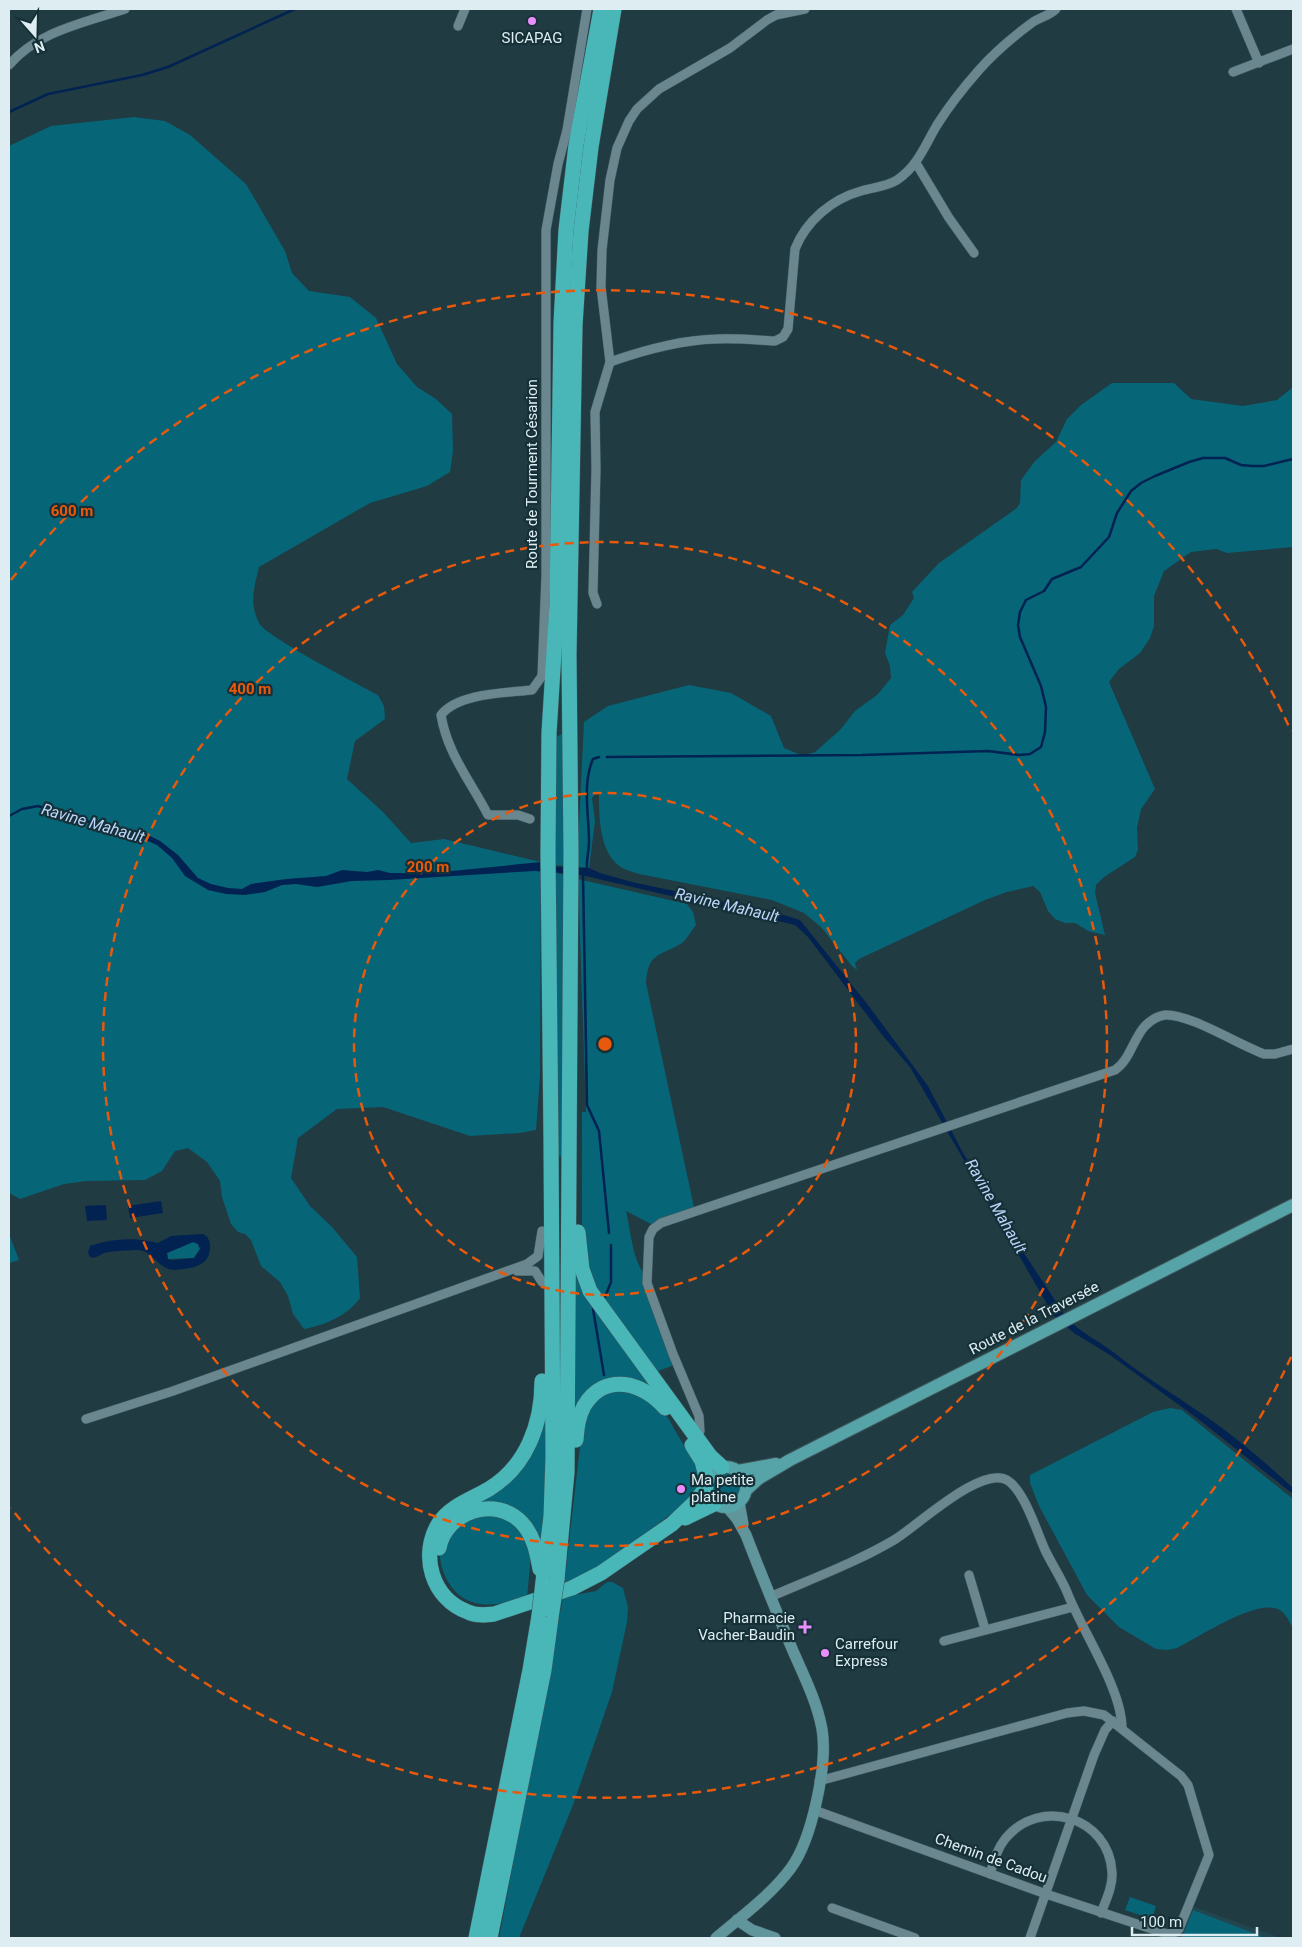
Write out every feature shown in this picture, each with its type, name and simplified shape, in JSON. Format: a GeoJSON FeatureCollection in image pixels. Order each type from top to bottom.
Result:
{"type":"FeatureCollection","features":[{"type":"Feature","properties":{"kind":"highway"},"geometry":{"type":"LineString","coordinates":[[550,1581],[552,1457],[548,893],[549,733],[557,604],[561,323],[566,230],[576,146],[601,9]]}},
{"type":"Feature","properties":{"kind":"highway"},"geometry":{"type":"LineString","coordinates":[[565,1510],[567,1472],[572,853],[569,655],[575,325],[581,230],[591,148],[614,9]]}},
{"type":"Feature","properties":{"kind":"highway"},"geometry":{"type":"LineString","coordinates":[[490,1938],[544,1670],[546,1613],[550,1581],[574,1463],[578,1422],[580,1414],[588,1401],[605,1388],[616,1385],[633,1386],[646,1391],[656,1398],[681,1429],[697,1453],[706,1470],[706,1484],[694,1504],[672,1524],[595,1577],[572,1588],[522,1604],[494,1614],[482,1615],[463,1610],[446,1598],[438,1588],[430,1569],[430,1544],[439,1523],[451,1511],[504,1478],[516,1465],[531,1441],[542,1399],[542,1230],[550,1047]]}},
{"type":"Feature","properties":{"kind":"highway"},"geometry":{"type":"LineString","coordinates":[[570,1164],[581,1261],[587,1285],[710,1456],[722,1467]]}},
{"type":"Feature","properties":{"kind":"highway"},"geometry":{"type":"LineString","coordinates":[[672,1524],[721,1505]]}},
{"type":"Feature","properties":{"kind":"highway"},"geometry":{"type":"LineString","coordinates":[[522,1604],[489,1608],[477,1606],[465,1602],[449,1588],[442,1576],[438,1554],[442,1538],[455,1521],[464,1514],[491,1508],[511,1514],[520,1521],[530,1534],[550,1581]]}},
{"type":"Feature","properties":{"kind":"highway"},"geometry":{"type":"LineString","coordinates":[[476,1938],[530,1670],[546,1613]]}},
{"type":"Feature","properties":{"kind":"main road","name":"Route de la Traversée"},"geometry":{"type":"LineString","coordinates":[[746,1490],[758,1478],[790,1460],[1293,1205]]}},
{"type":"Feature","properties":{"kind":"main road","name":"Route de la Traversée"},"geometry":{"type":"LineString","coordinates":[[738,1471],[790,1460]]}},
{"type":"Feature","properties":{"kind":"main road"},"geometry":{"type":"LineString","coordinates":[[716,1938],[772,1889],[791,1868],[802,1848],[814,1810],[823,1748],[819,1716],[746,1535],[739,1510],[739,1502],[746,1490],[745,1482],[738,1471],[722,1467],[712,1472],[706,1484],[708,1497],[737,1519],[746,1535]]}},
{"type":"Feature","properties":{"kind":"main road"},"geometry":{"type":"LineString","coordinates":[[721,1505],[739,1502]]}},
{"type":"Feature","properties":{"kind":"main road"},"geometry":{"type":"LineString","coordinates":[[737,1920],[752,1930],[775,1938]]}},
{"type":"Feature","properties":{"kind":"street"},"geometry":{"type":"LineString","coordinates":[[9,65],[28,46],[44,37],[125,9]]}},
{"type":"Feature","properties":{"kind":"street"},"geometry":{"type":"LineString","coordinates":[[458,26],[465,9]]}},
{"type":"Feature","properties":{"kind":"street","name":"Route de Tourment Césarion"},"geometry":{"type":"LineString","coordinates":[[530,819],[518,816],[488,815],[456,761],[444,730],[442,715],[447,707],[465,700],[532,690],[542,676],[546,575],[546,230],[588,9]]}},
{"type":"Feature","properties":{"kind":"street"},"geometry":{"type":"LineString","coordinates":[[598,604],[593,593],[596,469],[595,412],[610,362],[602,286],[602,250],[610,180],[615,156],[629,121],[648,97],[674,78],[730,48],[772,18],[805,9]]}},
{"type":"Feature","properties":{"kind":"street"},"geometry":{"type":"LineString","coordinates":[[610,362],[649,349],[684,343],[717,339],[775,341],[783,338],[788,329],[793,258],[799,237],[815,219],[837,201],[854,193],[891,184],[907,173],[916,163],[938,124],[979,70],[1035,21],[1051,14],[1056,9]]}},
{"type":"Feature","properties":{"kind":"street"},"geometry":{"type":"LineString","coordinates":[[1236,9],[1259,62]]}},
{"type":"Feature","properties":{"kind":"street"},"geometry":{"type":"LineString","coordinates":[[1233,72],[1293,49]]}},
{"type":"Feature","properties":{"kind":"street"},"geometry":{"type":"LineString","coordinates":[[916,163],[949,218],[974,253]]}},
{"type":"Feature","properties":{"kind":"street"},"geometry":{"type":"LineString","coordinates":[[696,1437],[700,1431],[700,1416],[673,1354],[647,1284],[650,1237],[653,1229],[665,1222],[956,1122],[1115,1070],[1123,1062],[1144,1026],[1152,1019],[1164,1015],[1187,1019],[1264,1054],[1275,1054],[1293,1049]]}},
{"type":"Feature","properties":{"kind":"street"},"geometry":{"type":"LineString","coordinates":[[86,1419],[181,1388],[500,1274],[536,1258],[539,1253],[542,1230]]}},
{"type":"Feature","properties":{"kind":"street"},"geometry":{"type":"LineString","coordinates":[[500,1274],[532,1270],[538,1273],[542,1282]]}},
{"type":"Feature","properties":{"kind":"street"},"geometry":{"type":"LineString","coordinates":[[770,1597],[878,1548],[910,1529],[963,1490],[996,1477],[1007,1480],[1014,1485],[1020,1495],[1113,1687],[1122,1716],[1122,1728]]}},
{"type":"Feature","properties":{"kind":"street"},"geometry":{"type":"LineString","coordinates":[[969,1575],[985,1629]]}},
{"type":"Feature","properties":{"kind":"street"},"geometry":{"type":"LineString","coordinates":[[944,1641],[1073,1607]]}},
{"type":"Feature","properties":{"kind":"street"},"geometry":{"type":"LineString","coordinates":[[819,1781],[1067,1713],[1096,1712],[1122,1728]]}},
{"type":"Feature","properties":{"kind":"street"},"geometry":{"type":"LineString","coordinates":[[1030,1938],[1094,1755],[1105,1730],[1113,1721]]}},
{"type":"Feature","properties":{"kind":"street","name":"Chemin de Cadou"},"geometry":{"type":"LineString","coordinates":[[814,1810],[1046,1894],[1158,1932],[1171,1934],[1178,1929],[1208,1859],[1209,1852],[1185,1780],[1122,1728]]}},
{"type":"Feature","properties":{"kind":"street"},"geometry":{"type":"LineString","coordinates":[[990,1874],[999,1849],[1013,1831],[1030,1821],[1046,1816],[1057,1815],[1072,1819],[1092,1830],[1102,1843],[1109,1858],[1111,1881],[1101,1913]]}},
{"type":"Feature","properties":{"kind":"street"},"geometry":{"type":"LineString","coordinates":[[832,1908],[914,1938]]}},
{"type":"Feature","properties":{"kind":"shaded area"},"geometry":{"type":"Polygon","coordinates":[[[134,117],[165,121],[190,135],[246,184],[285,251],[292,273],[309,291],[350,297],[376,318],[397,364],[417,387],[436,399],[452,414],[453,451],[450,472],[427,486],[370,503],[259,567],[253,595],[254,608],[259,623],[277,638],[378,695],[384,706],[385,719],[355,741],[347,779],[383,812],[411,843],[444,839],[541,862],[540,1076],[536,1130],[520,1133],[470,1136],[383,1107],[337,1109],[298,1138],[291,1178],[310,1206],[332,1227],[357,1257],[360,1298],[349,1310],[335,1319],[304,1329],[293,1314],[288,1296],[280,1282],[261,1266],[251,1240],[245,1234],[238,1232],[231,1224],[222,1197],[220,1181],[207,1162],[188,1148],[175,1151],[162,1171],[145,1180],[86,1181],[64,1184],[20,1199],[9,1193],[9,146],[51,126],[134,117]]]}},
{"type":"Feature","properties":{"kind":"shaded area"},"geometry":{"type":"Polygon","coordinates":[[[1112,383],[1174,383],[1191,399],[1243,406],[1277,400],[1293,387],[1293,547],[1227,553],[1216,549],[1191,552],[1164,571],[1154,596],[1154,626],[1150,638],[1140,653],[1119,669],[1109,682],[1155,789],[1141,809],[1137,828],[1138,850],[1135,857],[1104,877],[1096,885],[1095,893],[1105,935],[1088,931],[1075,923],[1065,923],[1055,919],[1048,911],[1040,892],[1033,886],[1007,892],[985,900],[859,959],[855,963],[857,970],[821,927],[804,913],[772,900],[639,874],[624,869],[616,863],[605,846],[600,824],[599,793],[597,792],[592,798],[595,821],[589,868],[577,867],[584,722],[608,706],[689,685],[731,693],[771,716],[784,748],[803,756],[815,752],[840,730],[855,711],[877,695],[891,678],[890,666],[885,653],[890,625],[903,615],[914,598],[912,592],[939,563],[1017,508],[1020,503],[1021,480],[1035,461],[1056,442],[1067,419],[1081,405],[1112,383]]]}},
{"type":"Feature","properties":{"kind":"shaded area"},"geometry":{"type":"Polygon","coordinates":[[[562,734],[565,866],[552,865],[555,737],[562,734]]]}},
{"type":"Feature","properties":{"kind":"shaded area"},"geometry":{"type":"Polygon","coordinates":[[[553,872],[565,875],[564,1157],[555,1156],[553,872]]]}},
{"type":"Feature","properties":{"kind":"shaded area"},"geometry":{"type":"Polygon","coordinates":[[[578,879],[687,904],[693,912],[696,925],[682,943],[652,960],[647,973],[646,983],[695,1212],[661,1223],[651,1224],[626,1211],[637,1261],[644,1273],[674,1365],[653,1373],[593,1289],[582,1231],[582,1112],[586,1112],[578,879]]]}},
{"type":"Feature","properties":{"kind":"shaded area"},"geometry":{"type":"Polygon","coordinates":[[[9,1234],[19,1260],[9,1263],[9,1234]]]}},
{"type":"Feature","properties":{"kind":"shaded area"},"geometry":{"type":"Polygon","coordinates":[[[193,1242],[197,1243],[200,1249],[194,1258],[168,1259],[167,1253],[193,1242]]]}},
{"type":"Feature","properties":{"kind":"shaded area"},"geometry":{"type":"Polygon","coordinates":[[[578,1274],[651,1387],[637,1380],[574,1407],[576,1275],[578,1274]]]}},
{"type":"Feature","properties":{"kind":"shaded area"},"geometry":{"type":"Polygon","coordinates":[[[628,1388],[657,1407],[669,1420],[695,1463],[699,1476],[697,1492],[688,1503],[631,1544],[592,1570],[564,1585],[583,1421],[598,1395],[628,1388]]]}},
{"type":"Feature","properties":{"kind":"shaded area"},"geometry":{"type":"Polygon","coordinates":[[[545,1403],[545,1490],[541,1545],[536,1533],[472,1504],[506,1480],[545,1403]]]}},
{"type":"Feature","properties":{"kind":"shaded area"},"geometry":{"type":"Polygon","coordinates":[[[1170,1408],[1182,1410],[1293,1499],[1293,1629],[1286,1616],[1280,1610],[1270,1607],[1244,1613],[1228,1620],[1177,1648],[1168,1650],[1156,1649],[1119,1627],[1087,1595],[1039,1506],[1030,1483],[1030,1475],[1153,1412],[1170,1408]]]}},
{"type":"Feature","properties":{"kind":"shaded area"},"geometry":{"type":"Polygon","coordinates":[[[726,1471],[732,1472],[737,1476],[741,1481],[741,1493],[737,1498],[732,1502],[726,1503],[720,1502],[715,1498],[711,1493],[710,1487],[711,1481],[715,1476],[720,1472],[726,1471]]]}},
{"type":"Feature","properties":{"kind":"shaded area"},"geometry":{"type":"Polygon","coordinates":[[[494,1511],[521,1528],[531,1555],[527,1598],[492,1604],[471,1602],[453,1589],[446,1578],[440,1560],[441,1548],[454,1524],[494,1511]]]}},
{"type":"Feature","properties":{"kind":"shaded area"},"geometry":{"type":"Polygon","coordinates":[[[607,1582],[612,1582],[623,1588],[628,1607],[627,1622],[612,1692],[573,1805],[519,1938],[499,1938],[563,1597],[596,1591],[607,1582]]]}},
{"type":"Feature","properties":{"kind":"shaded area"},"geometry":{"type":"Polygon","coordinates":[[[1130,1897],[1156,1906],[1152,1919],[1125,1910],[1130,1897]]]}},
{"type":"Feature","properties":{"kind":"shaded area"},"geometry":{"type":"Polygon","coordinates":[[[1189,1905],[1281,1938],[1177,1938],[1189,1905]]]}},
{"type":"Feature","properties":{"kind":"shaded area"},"geometry":{"type":"Polygon","coordinates":[[[1193,1910],[1261,1936],[1260,1938],[1182,1938],[1193,1910]]]}},
{"type":"Feature","properties":{"kind":"water"},"geometry":{"type":"Polygon","coordinates":[[[108,827],[140,831],[160,841],[178,855],[198,878],[211,884],[228,888],[242,889],[251,884],[326,876],[342,870],[367,872],[378,870],[390,873],[405,873],[452,871],[541,862],[558,867],[589,868],[632,882],[777,913],[800,920],[868,1005],[928,1086],[963,1153],[1002,1214],[1014,1238],[1066,1317],[1128,1364],[1232,1436],[1293,1488],[1293,1494],[1197,1418],[1110,1355],[1074,1333],[1054,1316],[910,1067],[883,1036],[808,937],[795,925],[577,874],[534,871],[352,881],[317,887],[296,884],[282,885],[265,892],[245,895],[226,894],[208,890],[185,876],[172,858],[157,845],[108,827]]]}},
{"type":"Feature","properties":{"kind":"water"},"geometry":{"type":"Polygon","coordinates":[[[161,1201],[163,1213],[130,1218],[128,1206],[161,1201]]]}},
{"type":"Feature","properties":{"kind":"water"},"geometry":{"type":"Polygon","coordinates":[[[106,1205],[107,1220],[87,1221],[85,1206],[106,1205]]]}},
{"type":"Feature","properties":{"kind":"water"},"geometry":{"type":"Polygon","coordinates":[[[202,1234],[206,1236],[210,1242],[210,1251],[207,1259],[194,1267],[175,1270],[165,1267],[149,1254],[139,1250],[107,1252],[94,1258],[90,1257],[88,1253],[90,1246],[107,1241],[133,1239],[158,1243],[171,1236],[202,1234]],[[193,1242],[167,1253],[168,1259],[194,1258],[200,1249],[198,1244],[193,1242]]]}},
{"type":"Feature","properties":{"kind":"waterway"},"geometry":{"type":"LineString","coordinates":[[9,112],[48,94],[142,75],[168,67],[295,9]]}},
{"type":"Feature","properties":{"kind":"waterway"},"geometry":{"type":"LineString","coordinates":[[607,757],[862,755],[988,751],[1019,755],[1030,754],[1041,747],[1045,732],[1046,707],[1041,686],[1020,637],[1018,625],[1020,612],[1026,600],[1044,591],[1052,579],[1081,567],[1109,537],[1117,513],[1131,491],[1141,483],[1189,462],[1203,458],[1225,458],[1241,465],[1252,466],[1264,466],[1293,459]]}},
{"type":"Feature","properties":{"kind":"waterway"},"geometry":{"type":"LineString","coordinates":[[587,869],[589,842],[588,779],[593,759],[599,757]]}},
{"type":"Feature","properties":{"kind":"waterway","name":"Ravine Mahault"},"geometry":{"type":"LineString","coordinates":[[9,816],[22,809],[38,806],[109,828]]}},
{"type":"Feature","properties":{"kind":"waterway"},"geometry":{"type":"LineString","coordinates":[[583,876],[587,1105],[599,1131],[609,1233]]}},
{"type":"Feature","properties":{"kind":"waterway"},"geometry":{"type":"LineString","coordinates":[[605,1297],[611,1282],[611,1245]]}},
{"type":"Feature","properties":{"kind":"waterway"},"geometry":{"type":"LineString","coordinates":[[593,1309],[604,1375]]}},
{"type":"Feature","properties":{"kind":"place","name":"SICAPAG"},"geometry":{"type":"Point","coordinates":[532,21]}},
{"type":"Feature","properties":{"kind":"place","name":"Ma petite platine"},"geometry":{"type":"Point","coordinates":[681,1489]}},
{"type":"Feature","properties":{"kind":"place","name":"Pharmacie Vacher-Baudin"},"geometry":{"type":"Point","coordinates":[805,1627]}},
{"type":"Feature","properties":{"kind":"place","name":"Carrefour Express"},"geometry":{"type":"Point","coordinates":[825,1653]}}]}
